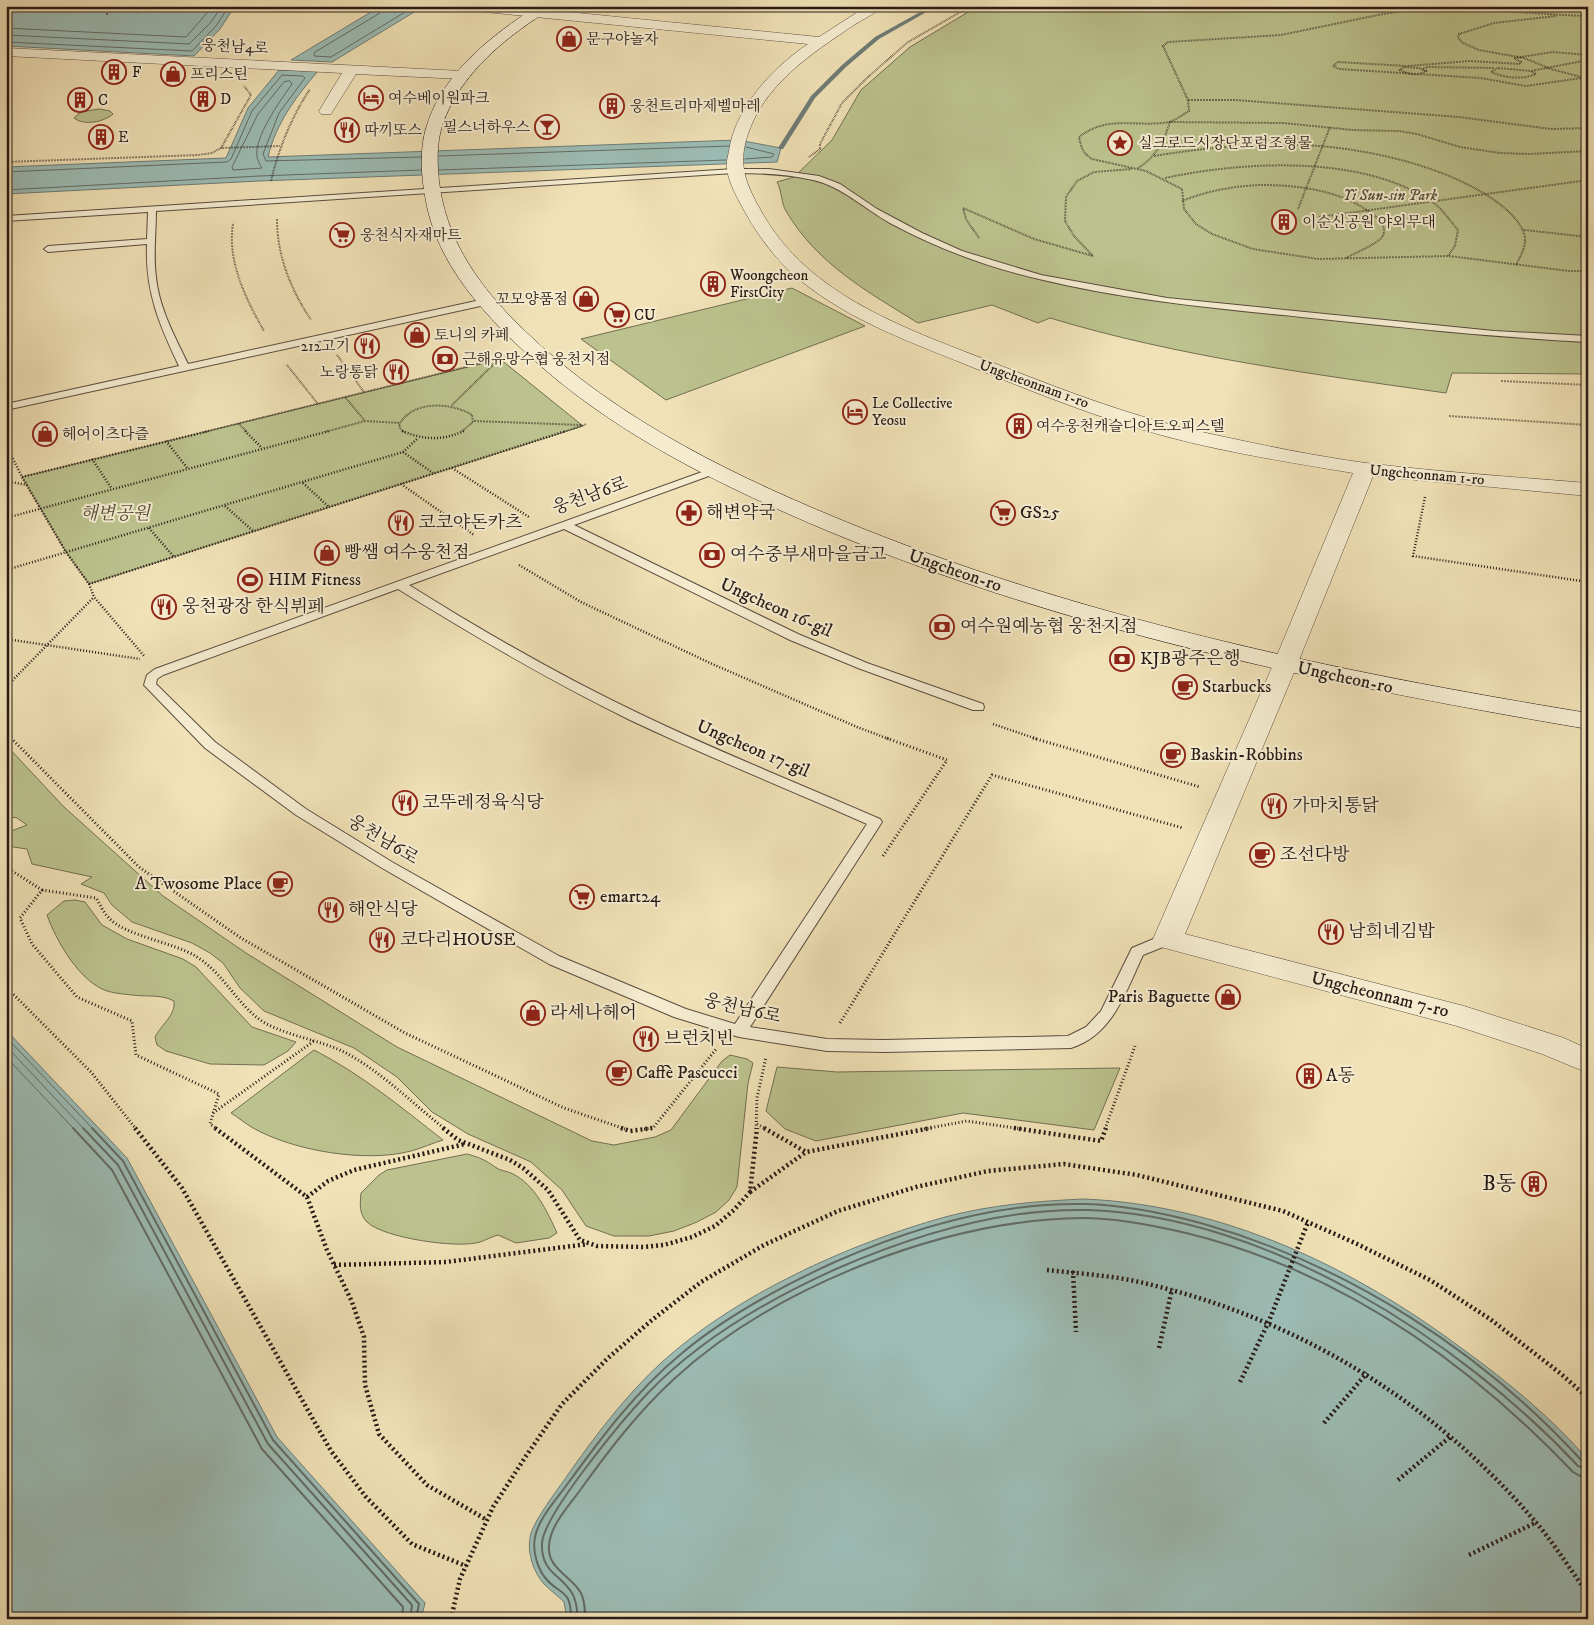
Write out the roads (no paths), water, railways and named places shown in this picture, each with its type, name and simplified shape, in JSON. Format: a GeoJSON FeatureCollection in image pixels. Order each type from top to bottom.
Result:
{"type":"FeatureCollection","features":[{"type":"Feature","properties":{"kind":"street"},"geometry":{"type":"LineString","coordinates":[[465,6],[541,10],[820,41]]}},
{"type":"Feature","properties":{"kind":"street"},"geometry":{"type":"LineString","coordinates":[[734,169],[738,140],[744,124],[761,94],[775,78],[820,41],[877,6]]}},
{"type":"Feature","properties":{"kind":"street"},"geometry":{"type":"LineString","coordinates":[[462,75],[489,47],[541,10]]}},
{"type":"Feature","properties":{"kind":"street","name":"웅천남4로"},"geometry":{"type":"LineString","coordinates":[[6,52],[462,75]]}},
{"type":"Feature","properties":{"kind":"street"},"geometry":{"type":"LineString","coordinates":[[326,111],[352,69]]}},
{"type":"Feature","properties":{"kind":"street","name":"Ungcheon-ro"},"geometry":{"type":"LineString","coordinates":[[462,75],[440,111],[433,128],[431,150],[432,186],[437,218],[445,239],[469,282],[485,302],[564,377],[616,415],[713,472],[834,527],[908,556],[1069,608],[1223,651],[1366,683],[1588,721]]}},
{"type":"Feature","properties":{"kind":"street","name":"Ungcheonnam 1-ro"},"geometry":{"type":"LineString","coordinates":[[734,169],[759,223],[779,251],[807,277],[840,300],[883,325],[1038,387],[1148,425],[1272,453],[1365,469],[1588,490]]}},
{"type":"Feature","properties":{"kind":"street"},"geometry":{"type":"LineString","coordinates":[[1168,939],[1285,665],[1365,469]]}},
{"type":"Feature","properties":{"kind":"street","name":"Ungcheonnam 7-ro"},"geometry":{"type":"LineString","coordinates":[[1168,939],[1464,1016],[1552,1046],[1588,1062]]}},
{"type":"Feature","properties":{"kind":"lane"},"geometry":{"type":"LineString","coordinates":[[6,219],[279,201],[432,186],[734,169],[768,171],[816,178],[837,186],[874,211],[919,235],[959,253],[1040,277],[1167,301],[1494,334],[1588,339]]}},
{"type":"Feature","properties":{"kind":"lane"},"geometry":{"type":"LineString","coordinates":[[152,210],[153,288],[165,323],[185,368]]}},
{"type":"Feature","properties":{"kind":"lane"},"geometry":{"type":"LineString","coordinates":[[48,249],[152,242]]}},
{"type":"Feature","properties":{"kind":"lane"},"geometry":{"type":"LineString","coordinates":[[11,406],[485,302]]}},
{"type":"Feature","properties":{"kind":"lane","name":"웅천남6로"},"geometry":{"type":"LineString","coordinates":[[713,472],[159,672],[151,678],[150,685],[210,745],[300,812],[387,865],[554,960],[680,1013],[739,1031],[827,1044],[884,1046],[1071,1042],[1092,1031],[1107,1014],[1137,952],[1168,939]]}},
{"type":"Feature","properties":{"kind":"lane","name":"Ungcheon 16-gil"},"geometry":{"type":"LineString","coordinates":[[565,525],[795,638],[887,675],[978,707]]}},
{"type":"Feature","properties":{"kind":"lane","name":"Ungcheon 17-gil"},"geometry":{"type":"LineString","coordinates":[[400,585],[487,638],[609,704],[732,761],[875,822],[739,1031]]}},
{"type":"Feature","properties":{"kind":"water"},"geometry":{"type":"Polygon","coordinates":[[[6,6],[235,6],[220,29],[194,56],[6,46],[6,6]]]}},
{"type":"Feature","properties":{"kind":"water"},"geometry":{"type":"Polygon","coordinates":[[[381,6],[424,6],[332,62],[291,60],[381,6]]]}},
{"type":"Feature","properties":{"kind":"water"},"geometry":{"type":"Polygon","coordinates":[[[279,70],[318,71],[288,111],[276,133],[268,157],[738,140],[781,148],[777,162],[259,181],[6,194],[6,167],[226,158],[248,108],[279,70]]]}},
{"type":"Feature","properties":{"kind":"water"},"geometry":{"type":"Polygon","coordinates":[[[6,1030],[127,1158],[277,1437],[425,1603],[421,1619],[6,1619],[6,1030]]]}},
{"type":"Feature","properties":{"kind":"water"},"geometry":{"type":"Polygon","coordinates":[[[1084,1199],[1136,1204],[1187,1213],[1285,1246],[1332,1267],[1422,1320],[1513,1388],[1545,1415],[1588,1460],[1588,1619],[567,1619],[564,1602],[544,1584],[534,1569],[529,1544],[535,1524],[588,1446],[611,1417],[648,1375],[691,1338],[758,1294],[795,1275],[832,1257],[908,1228],[979,1209],[1031,1202],[1084,1199]]]}},
{"type":"Feature","properties":{"kind":"waterway"},"geometry":{"type":"LineString","coordinates":[[781,148],[813,97],[844,66],[877,38],[935,6]]}},
{"type":"Feature","properties":{"kind":"place","name":"문구야놀자"},"geometry":{"type":"Point","coordinates":[569,39]}},
{"type":"Feature","properties":{"kind":"place","name":"F"},"geometry":{"type":"Point","coordinates":[114,72]}},
{"type":"Feature","properties":{"kind":"place","name":"프리스틴"},"geometry":{"type":"Point","coordinates":[173,74]}},
{"type":"Feature","properties":{"kind":"place","name":"여수베이원파크"},"geometry":{"type":"Point","coordinates":[371,98]}},
{"type":"Feature","properties":{"kind":"place","name":"D"},"geometry":{"type":"Point","coordinates":[203,99]}},
{"type":"Feature","properties":{"kind":"place","name":"C"},"geometry":{"type":"Point","coordinates":[80,100]}},
{"type":"Feature","properties":{"kind":"place","name":"웅천트리마제벨마레"},"geometry":{"type":"Point","coordinates":[612,106]}},
{"type":"Feature","properties":{"kind":"place","name":"필스너하우스"},"geometry":{"type":"Point","coordinates":[547,127]}},
{"type":"Feature","properties":{"kind":"place","name":"따끼또스"},"geometry":{"type":"Point","coordinates":[347,130]}},
{"type":"Feature","properties":{"kind":"place","name":"E"},"geometry":{"type":"Point","coordinates":[101,137]}},
{"type":"Feature","properties":{"kind":"place","name":"실크로드시장단포럼조형물"},"geometry":{"type":"Point","coordinates":[1120,143]}},
{"type":"Feature","properties":{"kind":"place","name":"이순신공원 야외무대"},"geometry":{"type":"Point","coordinates":[1284,222]}},
{"type":"Feature","properties":{"kind":"place","name":"웅천식자재마트"},"geometry":{"type":"Point","coordinates":[342,235]}},
{"type":"Feature","properties":{"kind":"place","name":"Woongcheon FirstCity"},"geometry":{"type":"Point","coordinates":[713,284]}},
{"type":"Feature","properties":{"kind":"place","name":"꼬모양품점"},"geometry":{"type":"Point","coordinates":[586,299]}},
{"type":"Feature","properties":{"kind":"place","name":"CU"},"geometry":{"type":"Point","coordinates":[617,315]}},
{"type":"Feature","properties":{"kind":"place","name":"토니의 카페"},"geometry":{"type":"Point","coordinates":[417,335]}},
{"type":"Feature","properties":{"kind":"place","name":"212고기"},"geometry":{"type":"Point","coordinates":[367,346]}},
{"type":"Feature","properties":{"kind":"place","name":"근해유망수협 웅천지점"},"geometry":{"type":"Point","coordinates":[445,359]}},
{"type":"Feature","properties":{"kind":"place","name":"노랑통닭"},"geometry":{"type":"Point","coordinates":[396,372]}},
{"type":"Feature","properties":{"kind":"place","name":"Le Collective Yeosu"},"geometry":{"type":"Point","coordinates":[855,412]}},
{"type":"Feature","properties":{"kind":"place","name":"여수웅천캐슬디아트오피스텔"},"geometry":{"type":"Point","coordinates":[1019,426]}},
{"type":"Feature","properties":{"kind":"place","name":"헤어이츠다즐"},"geometry":{"type":"Point","coordinates":[45,434]}},
{"type":"Feature","properties":{"kind":"place","name":"해변약국"},"geometry":{"type":"Point","coordinates":[689,513]}},
{"type":"Feature","properties":{"kind":"place","name":"GS25"},"geometry":{"type":"Point","coordinates":[1003,513]}},
{"type":"Feature","properties":{"kind":"place","name":"코코야돈카츠"},"geometry":{"type":"Point","coordinates":[401,523]}},
{"type":"Feature","properties":{"kind":"place","name":"빵쌤 여수웅천점"},"geometry":{"type":"Point","coordinates":[327,553]}},
{"type":"Feature","properties":{"kind":"place","name":"여수중부새마을금고"},"geometry":{"type":"Point","coordinates":[712,555]}},
{"type":"Feature","properties":{"kind":"place","name":"HIM Fitness"},"geometry":{"type":"Point","coordinates":[250,580]}},
{"type":"Feature","properties":{"kind":"place","name":"웅천광장 한식뷔페"},"geometry":{"type":"Point","coordinates":[164,607]}},
{"type":"Feature","properties":{"kind":"place","name":"여수원예농협 웅천지점"},"geometry":{"type":"Point","coordinates":[942,627]}},
{"type":"Feature","properties":{"kind":"place","name":"KJB광주은행"},"geometry":{"type":"Point","coordinates":[1122,659]}},
{"type":"Feature","properties":{"kind":"place","name":"Starbucks"},"geometry":{"type":"Point","coordinates":[1185,687]}},
{"type":"Feature","properties":{"kind":"place","name":"Baskin-Robbins"},"geometry":{"type":"Point","coordinates":[1173,755]}},
{"type":"Feature","properties":{"kind":"place","name":"코뚜레정육식당"},"geometry":{"type":"Point","coordinates":[405,803]}},
{"type":"Feature","properties":{"kind":"place","name":"가마치통닭"},"geometry":{"type":"Point","coordinates":[1274,806]}},
{"type":"Feature","properties":{"kind":"place","name":"조선다방"},"geometry":{"type":"Point","coordinates":[1262,855]}},
{"type":"Feature","properties":{"kind":"place","name":"A Twosome Place"},"geometry":{"type":"Point","coordinates":[280,884]}},
{"type":"Feature","properties":{"kind":"place","name":"emart24"},"geometry":{"type":"Point","coordinates":[582,897]}},
{"type":"Feature","properties":{"kind":"place","name":"해안식당"},"geometry":{"type":"Point","coordinates":[331,910]}},
{"type":"Feature","properties":{"kind":"place","name":"남희네김밥"},"geometry":{"type":"Point","coordinates":[1331,932]}},
{"type":"Feature","properties":{"kind":"place","name":"코다리HOUSE"},"geometry":{"type":"Point","coordinates":[382,940]}},
{"type":"Feature","properties":{"kind":"place","name":"Paris Baguette"},"geometry":{"type":"Point","coordinates":[1228,997]}},
{"type":"Feature","properties":{"kind":"place","name":"라세나헤어"},"geometry":{"type":"Point","coordinates":[533,1013]}},
{"type":"Feature","properties":{"kind":"place","name":"브런치빈"},"geometry":{"type":"Point","coordinates":[646,1039]}},
{"type":"Feature","properties":{"kind":"place","name":"Caffè Pascucci"},"geometry":{"type":"Point","coordinates":[619,1073]}},
{"type":"Feature","properties":{"kind":"place","name":"A동"},"geometry":{"type":"Point","coordinates":[1309,1076]}},
{"type":"Feature","properties":{"kind":"place","name":"B동"},"geometry":{"type":"Point","coordinates":[1534,1184]}},
{"type":"Feature","properties":{"kind":"park label","name":"Yi Sun-sin Park"},"geometry":{"type":"Point","coordinates":[1390,195]}},
{"type":"Feature","properties":{"kind":"park label","name":"해변공원"},"geometry":{"type":"Point","coordinates":[115,514]}}]}
